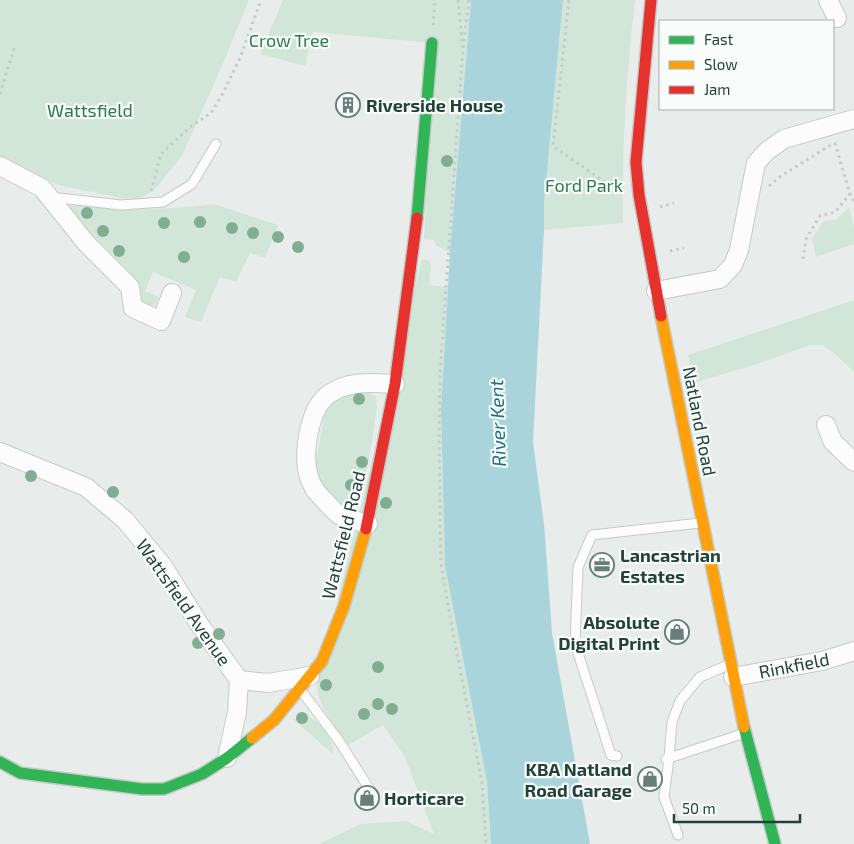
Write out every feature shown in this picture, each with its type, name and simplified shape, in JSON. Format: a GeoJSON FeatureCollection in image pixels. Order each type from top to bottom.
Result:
{"type":"FeatureCollection","features":[{"type":"Feature","properties":{"kind":"street","name":"Natland Road"},"geometry":{"type":"LineString","coordinates":[[651,0],[638,129],[636,162],[639,195],[656,291],[731,670],[745,733],[775,844]]}},
{"type":"Feature","properties":{"kind":"street"},"geometry":{"type":"LineString","coordinates":[[828,0],[837,18]]}},
{"type":"Feature","properties":{"kind":"street","name":"Wattsfield Road"},"geometry":{"type":"LineString","coordinates":[[0,762],[20,773],[126,787],[164,789],[202,774],[227,758],[274,720],[322,661],[344,606],[368,524],[395,384],[416,230],[432,43]]}},
{"type":"Feature","properties":{"kind":"street"},"geometry":{"type":"LineString","coordinates":[[656,291],[720,279],[734,266],[739,250],[756,163],[767,151],[784,139],[854,119]]}},
{"type":"Feature","properties":{"kind":"street"},"geometry":{"type":"LineString","coordinates":[[0,166],[42,188],[86,243],[130,287],[133,308],[161,321],[172,293]]}},
{"type":"Feature","properties":{"kind":"street"},"geometry":{"type":"LineString","coordinates":[[368,524],[339,514],[315,490],[307,470],[307,442],[313,417],[319,405],[328,394],[361,382],[395,384]]}},
{"type":"Feature","properties":{"kind":"street"},"geometry":{"type":"LineString","coordinates":[[826,425],[833,442],[854,462]]}},
{"type":"Feature","properties":{"kind":"street","name":"Wattsfield Avenue"},"geometry":{"type":"LineString","coordinates":[[0,452],[86,487],[125,520],[163,566],[199,624],[239,680],[237,712],[227,758]]}},
{"type":"Feature","properties":{"kind":"street","name":"Rinkfield"},"geometry":{"type":"LineString","coordinates":[[731,670],[822,661],[854,651]]}},
{"type":"Feature","properties":{"kind":"street","name":"Wattsfield Avenue"},"geometry":{"type":"LineString","coordinates":[[239,680],[268,683],[305,682]]}},
{"type":"Feature","properties":{"kind":"lane"},"geometry":{"type":"LineString","coordinates":[[48,196],[121,206],[163,202],[192,184],[216,144]]}},
{"type":"Feature","properties":{"kind":"lane"},"geometry":{"type":"LineString","coordinates":[[617,756],[611,755],[574,644],[578,568],[592,535],[702,522]]}},
{"type":"Feature","properties":{"kind":"lane"},"geometry":{"type":"LineString","coordinates":[[678,835],[664,796],[672,722],[680,701],[700,676],[731,670]]}},
{"type":"Feature","properties":{"kind":"lane"},"geometry":{"type":"LineString","coordinates":[[305,682],[372,793]]}},
{"type":"Feature","properties":{"kind":"lane"},"geometry":{"type":"LineString","coordinates":[[667,758],[745,733]]}},
{"type":"Feature","properties":{"kind":"path"},"geometry":{"type":"LineString","coordinates":[[147,204],[161,154],[190,127],[211,113],[222,95],[240,58],[261,0]]}},
{"type":"Feature","properties":{"kind":"path"},"geometry":{"type":"LineString","coordinates":[[458,0],[462,48]]}},
{"type":"Feature","properties":{"kind":"path"},"geometry":{"type":"LineString","coordinates":[[469,0],[462,48],[440,372],[439,434],[442,564],[452,628],[482,782],[486,844]]}},
{"type":"Feature","properties":{"kind":"path"},"geometry":{"type":"LineString","coordinates":[[569,0],[553,146],[623,194],[639,195]]}},
{"type":"Feature","properties":{"kind":"path"},"geometry":{"type":"LineString","coordinates":[[0,94],[14,48]]}},
{"type":"Feature","properties":{"kind":"path"},"geometry":{"type":"LineString","coordinates":[[829,126],[850,194],[854,201]]}},
{"type":"Feature","properties":{"kind":"path"},"geometry":{"type":"LineString","coordinates":[[767,187],[781,176],[835,143]]}},
{"type":"Feature","properties":{"kind":"path"},"geometry":{"type":"LineString","coordinates":[[803,259],[806,239],[820,216],[836,212],[850,194]]}},
{"type":"Feature","properties":{"kind":"green space","name":"Wattsfield"},"geometry":{"type":"Polygon","coordinates":[[[0,0],[249,0],[182,156],[154,190],[141,198],[126,199],[58,185],[0,156],[0,0]]]}},
{"type":"Feature","properties":{"kind":"green space","name":"Crow Tree"},"geometry":{"type":"Polygon","coordinates":[[[283,0],[471,0],[450,252],[437,246],[434,240],[424,239],[432,43],[313,32],[305,66],[260,54],[283,0]]]}},
{"type":"Feature","properties":{"kind":"green space","name":"Ford Park"},"geometry":{"type":"Polygon","coordinates":[[[563,0],[635,0],[625,112],[623,223],[544,230],[544,204],[563,0]]]}},
{"type":"Feature","properties":{"kind":"green space"},"geometry":{"type":"Polygon","coordinates":[[[214,204],[278,225],[265,258],[250,253],[236,282],[220,277],[201,322],[185,317],[196,290],[153,272],[145,291],[159,297],[151,307],[144,305],[132,275],[72,213],[70,205],[142,209],[214,204]]]}},
{"type":"Feature","properties":{"kind":"green space"},"geometry":{"type":"Polygon","coordinates":[[[849,207],[854,227],[854,244],[816,257],[812,238],[824,221],[836,220],[849,207]]]}},
{"type":"Feature","properties":{"kind":"green space"},"geometry":{"type":"Polygon","coordinates":[[[422,259],[428,260],[431,264],[429,285],[448,287],[441,409],[445,566],[487,782],[491,844],[319,844],[361,824],[406,821],[434,834],[405,757],[383,725],[348,745],[323,708],[317,684],[422,259]]]}},
{"type":"Feature","properties":{"kind":"green space"},"geometry":{"type":"Polygon","coordinates":[[[854,300],[854,372],[834,353],[822,345],[811,345],[754,365],[693,383],[688,355],[854,300]]]}},
{"type":"Feature","properties":{"kind":"green space"},"geometry":{"type":"Polygon","coordinates":[[[360,389],[376,396],[377,407],[370,456],[360,494],[350,504],[338,505],[329,498],[314,473],[326,404],[339,394],[360,389]]]}},
{"type":"Feature","properties":{"kind":"green space"},"geometry":{"type":"Polygon","coordinates":[[[307,716],[317,722],[326,732],[332,743],[333,754],[293,719],[307,716]]]}},
{"type":"Feature","properties":{"kind":"water","name":"River Kent"},"geometry":{"type":"Polygon","coordinates":[[[471,0],[563,0],[544,204],[533,442],[544,524],[552,633],[590,844],[491,844],[487,782],[445,566],[441,409],[450,252],[471,0]]]}},
{"type":"Feature","properties":{"kind":"traffic: fast"},"geometry":{"type":"LineString","coordinates":[[417,218],[432,43]]}},
{"type":"Feature","properties":{"kind":"traffic: fast"},"geometry":{"type":"LineString","coordinates":[[744,727],[775,844]]}},
{"type":"Feature","properties":{"kind":"traffic: fast"},"geometry":{"type":"LineString","coordinates":[[0,762],[20,773],[142,789],[164,789],[202,774],[227,758],[252,738]]}},
{"type":"Feature","properties":{"kind":"traffic: slow"},"geometry":{"type":"LineString","coordinates":[[661,316],[744,727]]}},
{"type":"Feature","properties":{"kind":"traffic: slow"},"geometry":{"type":"LineString","coordinates":[[252,738],[274,720],[322,661],[344,606],[366,529]]}},
{"type":"Feature","properties":{"kind":"traffic: jam"},"geometry":{"type":"LineString","coordinates":[[651,0],[636,162],[639,195],[661,316]]}},
{"type":"Feature","properties":{"kind":"traffic: jam"},"geometry":{"type":"LineString","coordinates":[[366,529],[395,384],[417,218]]}},
{"type":"Feature","properties":{"kind":"place","name":"Riverside House"},"geometry":{"type":"Point","coordinates":[348,105]}},
{"type":"Feature","properties":{"kind":"place","name":"Lancastrian Estates"},"geometry":{"type":"Point","coordinates":[602,565]}},
{"type":"Feature","properties":{"kind":"place","name":"Absolute Digital Print"},"geometry":{"type":"Point","coordinates":[677,632]}},
{"type":"Feature","properties":{"kind":"place","name":"KBA Natland Road Garage"},"geometry":{"type":"Point","coordinates":[650,779]}},
{"type":"Feature","properties":{"kind":"place","name":"Horticare"},"geometry":{"type":"Point","coordinates":[367,798]}}]}
